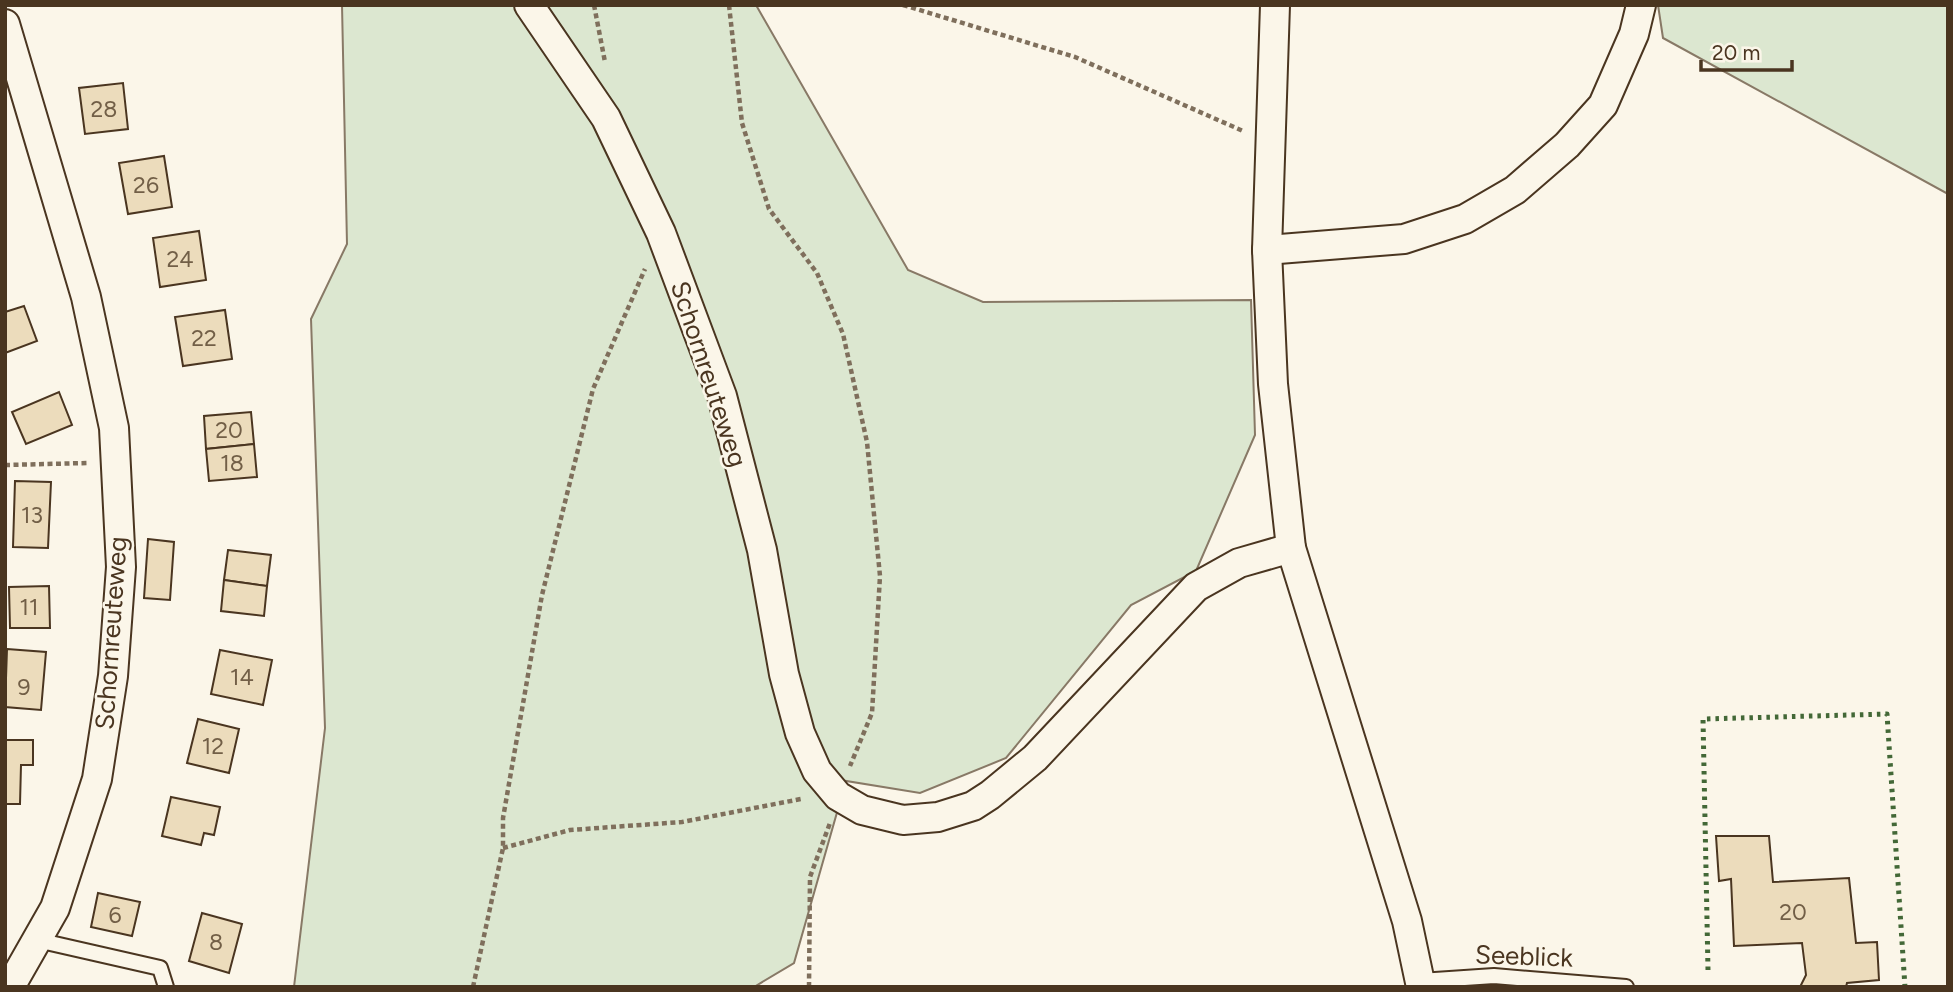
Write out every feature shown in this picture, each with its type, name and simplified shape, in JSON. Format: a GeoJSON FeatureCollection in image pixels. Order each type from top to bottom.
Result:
{"type":"FeatureCollection","features":[{"type":"Feature","properties":{"kind":"street","name":"Schornreuteweg"},"geometry":{"type":"LineString","coordinates":[[529,5],[606,118],[662,233],[722,397],[762,550],[784,674],[800,733],[817,771],[838,796]]}},
{"type":"Feature","properties":{"kind":"street"},"geometry":{"type":"LineString","coordinates":[[1275,5],[1268,250],[1273,384],[1291,548],[1407,921],[1421,984]]}},
{"type":"Feature","properties":{"kind":"street"},"geometry":{"type":"LineString","coordinates":[[1268,250],[1404,239],[1465,219],[1515,190],[1567,145],[1603,105],[1634,34],[1641,5]]}},
{"type":"Feature","properties":{"kind":"street","name":"Schornreuteweg"},"geometry":{"type":"LineString","coordinates":[[5,24],[86,297],[114,428],[121,568],[113,676],[97,779],[55,908],[10,987]]}},
{"type":"Feature","properties":{"kind":"street"},"geometry":{"type":"LineString","coordinates":[[838,796],[862,810],[903,820],[938,817],[973,806],[990,796],[1035,758],[1196,587],[1239,563],[1291,548]]}},
{"type":"Feature","properties":{"kind":"lane"},"geometry":{"type":"LineString","coordinates":[[37,940],[160,968],[166,987]]}},
{"type":"Feature","properties":{"kind":"lane","name":"Seeblick"},"geometry":{"type":"LineString","coordinates":[[1421,984],[1493,976],[1626,987]]}},
{"type":"Feature","properties":{"kind":"path"},"geometry":{"type":"LineString","coordinates":[[729,5],[743,123],[769,209],[817,272],[843,334],[867,443],[880,576],[872,713],[838,796],[810,877],[809,987]]}},
{"type":"Feature","properties":{"kind":"path"},"geometry":{"type":"LineString","coordinates":[[902,5],[1075,57],[1270,143]]}},
{"type":"Feature","properties":{"kind":"path"},"geometry":{"type":"LineString","coordinates":[[473,987],[503,848],[503,818],[542,595],[593,389],[662,233]]}},
{"type":"Feature","properties":{"kind":"path"},"geometry":{"type":"LineString","coordinates":[[5,466],[115,462]]}},
{"type":"Feature","properties":{"kind":"path"},"geometry":{"type":"LineString","coordinates":[[503,848],[570,830],[682,822],[801,799],[817,771]]}},
{"type":"Feature","properties":{"kind":"green space"},"geometry":{"type":"Polygon","coordinates":[[[342,5],[756,5],[908,270],[983,302],[1251,300],[1255,435],[1196,571],[1131,605],[1006,758],[920,793],[846,781],[794,963],[754,987],[294,987],[325,728],[311,319],[347,244],[342,5]]]}},
{"type":"Feature","properties":{"kind":"green space"},"geometry":{"type":"Polygon","coordinates":[[[1658,5],[1948,5],[1948,194],[1663,38],[1658,5]]]}},
{"type":"Feature","properties":{"kind":"building"},"geometry":{"type":"Polygon","coordinates":[[[123,83],[128,129],[85,134],[79,88],[123,83]]]}},
{"type":"Feature","properties":{"kind":"building"},"geometry":{"type":"Polygon","coordinates":[[[164,156],[172,207],[128,214],[119,163],[164,156]]]}},
{"type":"Feature","properties":{"kind":"building"},"geometry":{"type":"Polygon","coordinates":[[[199,231],[206,280],[160,287],[153,238],[199,231]]]}},
{"type":"Feature","properties":{"kind":"building"},"geometry":{"type":"Polygon","coordinates":[[[24,306],[37,341],[5,353],[5,312],[24,306]]]}},
{"type":"Feature","properties":{"kind":"building"},"geometry":{"type":"Polygon","coordinates":[[[225,310],[232,359],[183,366],[175,317],[225,310]]]}},
{"type":"Feature","properties":{"kind":"building"},"geometry":{"type":"Polygon","coordinates":[[[59,392],[72,425],[26,444],[12,412],[59,392]]]}},
{"type":"Feature","properties":{"kind":"building"},"geometry":{"type":"Polygon","coordinates":[[[251,412],[254,444],[206,449],[204,416],[251,412]]]}},
{"type":"Feature","properties":{"kind":"building"},"geometry":{"type":"Polygon","coordinates":[[[254,444],[257,477],[209,481],[206,449],[254,444]]]}},
{"type":"Feature","properties":{"kind":"building"},"geometry":{"type":"Polygon","coordinates":[[[15,481],[51,482],[48,548],[13,547],[15,481]]]}},
{"type":"Feature","properties":{"kind":"building"},"geometry":{"type":"Polygon","coordinates":[[[148,539],[174,542],[170,600],[144,598],[148,539]]]}},
{"type":"Feature","properties":{"kind":"building"},"geometry":{"type":"Polygon","coordinates":[[[228,550],[271,555],[267,586],[224,580],[228,550]]]}},
{"type":"Feature","properties":{"kind":"building"},"geometry":{"type":"Polygon","coordinates":[[[224,580],[267,586],[264,616],[221,611],[224,580]]]}},
{"type":"Feature","properties":{"kind":"building"},"geometry":{"type":"Polygon","coordinates":[[[49,586],[50,628],[10,628],[9,587],[49,586]]]}},
{"type":"Feature","properties":{"kind":"building"},"geometry":{"type":"Polygon","coordinates":[[[7,649],[46,652],[41,710],[5,707],[7,649]]]}},
{"type":"Feature","properties":{"kind":"building"},"geometry":{"type":"Polygon","coordinates":[[[220,650],[272,660],[263,705],[211,694],[220,650]]]}},
{"type":"Feature","properties":{"kind":"building"},"geometry":{"type":"Polygon","coordinates":[[[198,719],[239,729],[229,773],[187,763],[198,719]]]}},
{"type":"Feature","properties":{"kind":"building"},"geometry":{"type":"Polygon","coordinates":[[[5,740],[33,740],[33,765],[21,765],[20,804],[5,804],[5,740]]]}},
{"type":"Feature","properties":{"kind":"building"},"geometry":{"type":"Polygon","coordinates":[[[171,797],[220,807],[214,835],[204,833],[201,845],[162,836],[171,797]]]}},
{"type":"Feature","properties":{"kind":"building"},"geometry":{"type":"Polygon","coordinates":[[[1716,836],[1769,836],[1773,882],[1849,878],[1856,943],[1877,942],[1879,980],[1847,983],[1846,987],[1800,987],[1806,975],[1802,943],[1734,946],[1731,879],[1719,881],[1716,836]]]}},
{"type":"Feature","properties":{"kind":"building"},"geometry":{"type":"Polygon","coordinates":[[[98,893],[140,902],[132,936],[91,927],[98,893]]]}},
{"type":"Feature","properties":{"kind":"building"},"geometry":{"type":"Polygon","coordinates":[[[202,913],[242,924],[229,973],[189,961],[202,913]]]}},
{"type":"Feature","properties":{"kind":"hedge"},"geometry":{"type":"LineString","coordinates":[[1708,970],[1703,719],[1887,714],[1905,987]]}}]}
